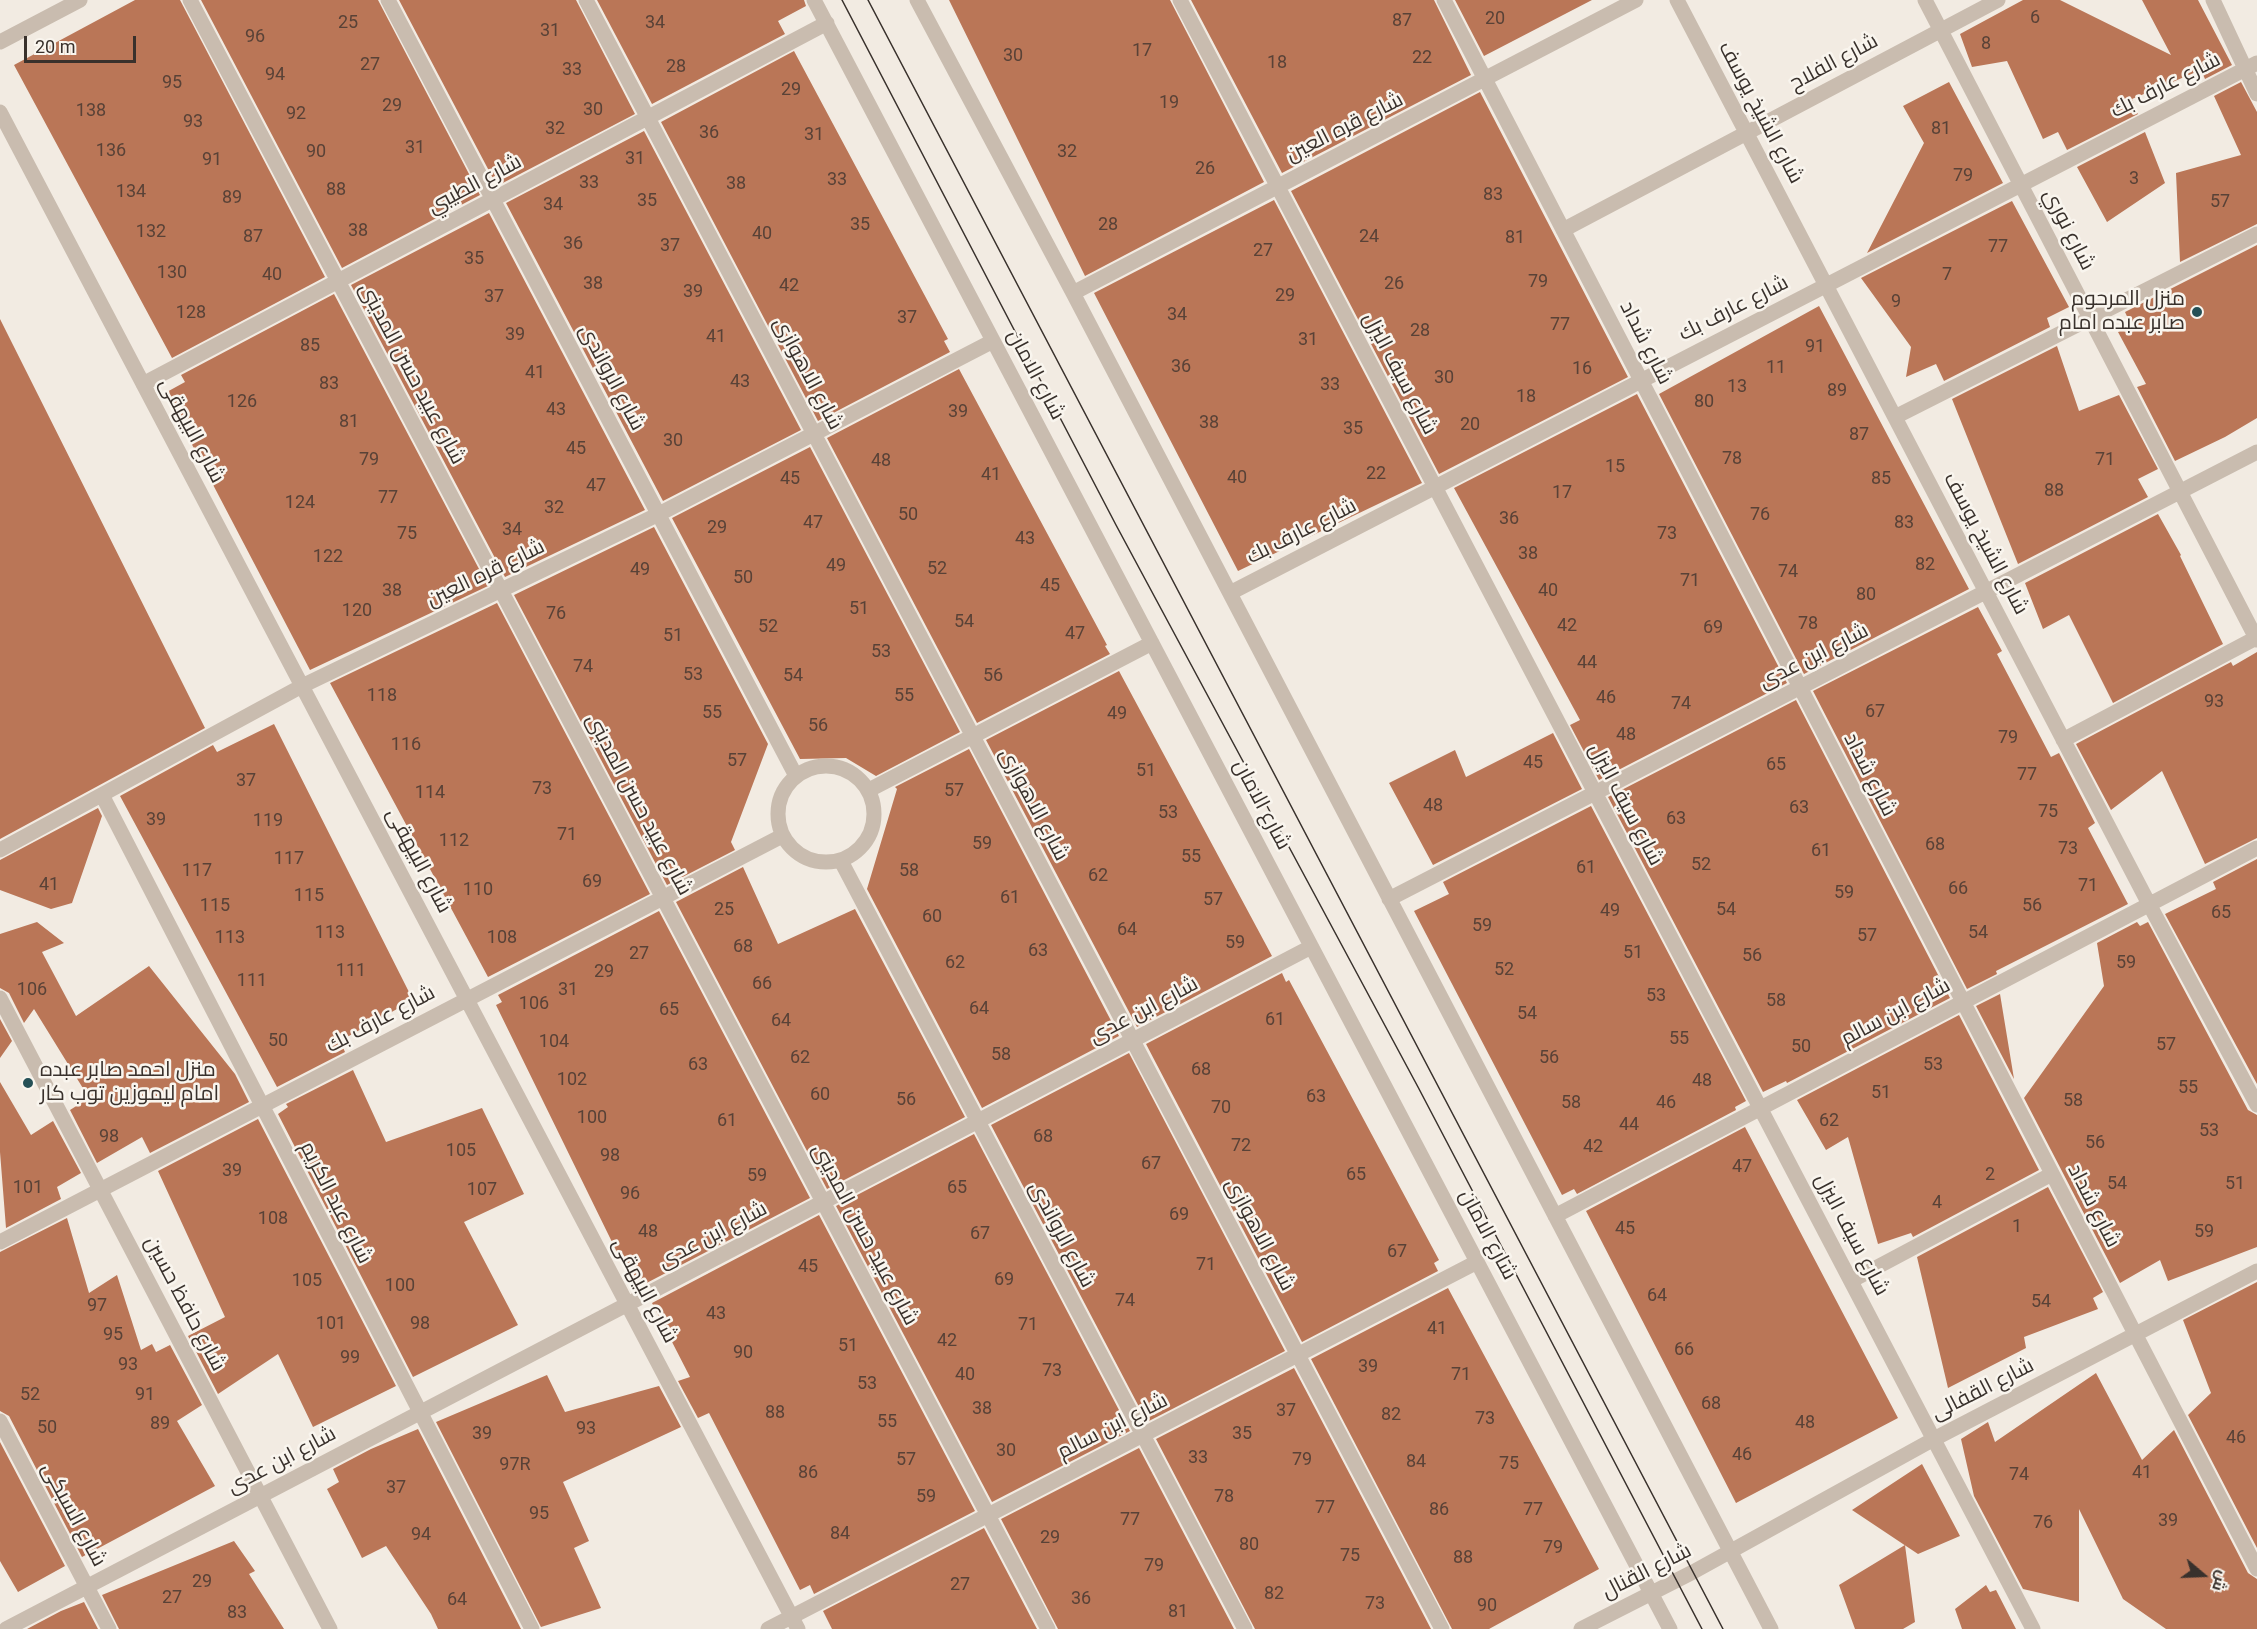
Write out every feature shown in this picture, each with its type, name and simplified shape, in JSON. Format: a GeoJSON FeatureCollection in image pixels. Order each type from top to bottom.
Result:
{"type":"FeatureCollection","features":[{"type":"Feature","properties":{"kind":"street"},"geometry":{"type":"LineString","coordinates":[[0,42],[80,0]]}},
{"type":"Feature","properties":{"kind":"street","name":"شارع عبيد حسن المدينى"},"geometry":{"type":"LineString","coordinates":[[190,0],[1048,1629]]}},
{"type":"Feature","properties":{"kind":"street","name":"شارع الرواندى"},"geometry":{"type":"LineString","coordinates":[[388,0],[796,776]]}},
{"type":"Feature","properties":{"kind":"street","name":"شارع الاهوازى"},"geometry":{"type":"LineString","coordinates":[[586,0],[1442,1629]]}},
{"type":"Feature","properties":{"kind":"street","name":"شارع الامان"},"geometry":{"type":"LineString","coordinates":[[814,0],[1670,1629]]}},
{"type":"Feature","properties":{"kind":"street"},"geometry":{"type":"LineString","coordinates":[[917,0],[1073,293],[1771,1629]]}},
{"type":"Feature","properties":{"kind":"street","name":"شارع سيف اليزل"},"geometry":{"type":"LineString","coordinates":[[1180,0],[2033,1629]]}},
{"type":"Feature","properties":{"kind":"street","name":"شارع شداد"},"geometry":{"type":"LineString","coordinates":[[1444,0],[2257,1569]]}},
{"type":"Feature","properties":{"kind":"street","name":"شارع قره العين"},"geometry":{"type":"LineString","coordinates":[[1073,293],[1636,0]]}},
{"type":"Feature","properties":{"kind":"street","name":"شارع الشيخ يوسف"},"geometry":{"type":"LineString","coordinates":[[1677,0],[2149,904],[2257,1105]]}},
{"type":"Feature","properties":{"kind":"street","name":"شارع نوري"},"geometry":{"type":"LineString","coordinates":[[1925,0],[2257,639]]}},
{"type":"Feature","properties":{"kind":"street","name":"شارع الفلاح"},"geometry":{"type":"LineString","coordinates":[[1563,230],[1998,0]]}},
{"type":"Feature","properties":{"kind":"street"},"geometry":{"type":"LineString","coordinates":[[2213,0],[2251,66],[2257,94]]}},
{"type":"Feature","properties":{"kind":"street","name":"شارع الطيبي"},"geometry":{"type":"LineString","coordinates":[[143,384],[826,23]]}},
{"type":"Feature","properties":{"kind":"street","name":"شارع عارف بك"},"geometry":{"type":"LineString","coordinates":[[1230,593],[2251,66]]}},
{"type":"Feature","properties":{"kind":"street","name":"شارع البيهقى"},"geometry":{"type":"LineString","coordinates":[[0,112],[795,1623]]}},
{"type":"Feature","properties":{"kind":"street"},"geometry":{"type":"LineString","coordinates":[[1895,417],[2257,234]]}},
{"type":"Feature","properties":{"kind":"street","name":"شارع قره العين"},"geometry":{"type":"LineString","coordinates":[[0,850],[302,686],[659,514],[993,341]]}},
{"type":"Feature","properties":{"kind":"street","name":"شارع ابن عدى"},"geometry":{"type":"LineString","coordinates":[[1389,899],[2257,452]]}},
{"type":"Feature","properties":{"kind":"street"},"geometry":{"type":"LineString","coordinates":[[2063,740],[2257,639]]}},
{"type":"Feature","properties":{"kind":"street"},"geometry":{"type":"LineString","coordinates":[[869,790],[1152,643]]}},
{"type":"Feature","properties":{"kind":"street"},"geometry":{"type":"LineString","coordinates":[[827,765],[844,769],[859,777],[869,790],[875,811],[872,832],[860,850],[841,861],[824,864],[807,860],[792,850],[782,836],[777,814],[782,793],[796,776],[811,768],[827,765]]}},
{"type":"Feature","properties":{"kind":"street","name":"شارع عبد الكريم"},"geometry":{"type":"LineString","coordinates":[[102,795],[532,1629]]}},
{"type":"Feature","properties":{"kind":"street","name":"شارع عارف بك"},"geometry":{"type":"LineString","coordinates":[[0,1242],[782,836]]}},
{"type":"Feature","properties":{"kind":"street","name":"شارع ابن سالم"},"geometry":{"type":"LineString","coordinates":[[1555,1216],[2257,848]]}},
{"type":"Feature","properties":{"kind":"street","name":"شارع الرواندى"},"geometry":{"type":"LineString","coordinates":[[841,861],[1245,1629]]}},
{"type":"Feature","properties":{"kind":"street","name":"شارع ابن عدى"},"geometry":{"type":"LineString","coordinates":[[6,1629],[1311,947]]}},
{"type":"Feature","properties":{"kind":"street","name":"شارع حافظ حسين"},"geometry":{"type":"LineString","coordinates":[[0,998],[330,1629]]}},
{"type":"Feature","properties":{"kind":"street"},"geometry":{"type":"LineString","coordinates":[[1851,1281],[2052,1174]]}},
{"type":"Feature","properties":{"kind":"street","name":"شارع ابن سالم"},"geometry":{"type":"LineString","coordinates":[[768,1629],[795,1623],[988,1515],[1477,1262]]}},
{"type":"Feature","properties":{"kind":"street","name":"شارع القفالى"},"geometry":{"type":"LineString","coordinates":[[1731,1551],[1934,1439],[2257,1271]]}},
{"type":"Feature","properties":{"kind":"street","name":"شارع السبكى"},"geometry":{"type":"LineString","coordinates":[[0,1421],[109,1629]]}},
{"type":"Feature","properties":{"kind":"street","name":"شارع القنال"},"geometry":{"type":"LineString","coordinates":[[1581,1629],[1731,1551]]}},
{"type":"Feature","properties":{"kind":"building"},"geometry":{"type":"Polygon","coordinates":[[[135,0],[180,0],[325,277],[172,358],[14,65],[135,0]]]}},
{"type":"Feature","properties":{"kind":"building"},"geometry":{"type":"Polygon","coordinates":[[[201,0],[378,0],[480,195],[342,268],[201,0]]]}},
{"type":"Feature","properties":{"kind":"building"},"geometry":{"type":"Polygon","coordinates":[[[399,0],[576,0],[635,114],[497,186],[399,0]]]}},
{"type":"Feature","properties":{"kind":"building"},"geometry":{"type":"Polygon","coordinates":[[[597,0],[804,0],[806,6],[778,21],[785,34],[652,104],[597,0]]]}},
{"type":"Feature","properties":{"kind":"building"},"geometry":{"type":"Polygon","coordinates":[[[949,0],[1170,0],[1264,182],[1085,276],[949,0]]]}},
{"type":"Feature","properties":{"kind":"building"},"geometry":{"type":"Polygon","coordinates":[[[1191,0],[1434,0],[1471,75],[1282,173],[1191,0]]]}},
{"type":"Feature","properties":{"kind":"building"},"geometry":{"type":"Polygon","coordinates":[[[1455,0],[1592,0],[1484,56],[1455,0]]]}},
{"type":"Feature","properties":{"kind":"building"},"geometry":{"type":"Polygon","coordinates":[[[2023,0],[2060,0],[2171,55],[2142,0],[2198,0],[2232,65],[2205,79],[2201,70],[2132,99],[2138,114],[2067,150],[2058,132],[2043,139],[2007,61],[1972,67],[1960,34],[2023,0]]]}},
{"type":"Feature","properties":{"kind":"building"},"geometry":{"type":"Polygon","coordinates":[[[794,51],[948,339],[944,341],[950,352],[818,421],[661,122],[794,51]]]}},
{"type":"Feature","properties":{"kind":"building"},"geometry":{"type":"Polygon","coordinates":[[[1949,82],[2003,183],[1867,253],[1924,143],[1903,106],[1949,82]]]}},
{"type":"Feature","properties":{"kind":"building"},"geometry":{"type":"Polygon","coordinates":[[[2241,82],[2257,112],[2257,224],[2180,262],[2176,173],[2241,155],[2214,96],[2241,82]]]}},
{"type":"Feature","properties":{"kind":"building"},"geometry":{"type":"Polygon","coordinates":[[[1480,92],[1628,377],[1439,474],[1291,191],[1480,92]]]}},
{"type":"Feature","properties":{"kind":"building"},"geometry":{"type":"Polygon","coordinates":[[[644,131],[801,430],[663,501],[506,203],[644,131]]]}},
{"type":"Feature","properties":{"kind":"building"},"geometry":{"type":"Polygon","coordinates":[[[2145,132],[2165,183],[2107,222],[2077,167],[2145,132]]]}},
{"type":"Feature","properties":{"kind":"building"},"geometry":{"type":"Polygon","coordinates":[[[1274,200],[1422,483],[1238,571],[1094,293],[1274,200]]]}},
{"type":"Feature","properties":{"kind":"building"},"geometry":{"type":"Polygon","coordinates":[[[2012,201],[2069,307],[2047,318],[2050,327],[1944,381],[1936,364],[1906,377],[1911,347],[1861,278],[2012,201]]]}},
{"type":"Feature","properties":{"kind":"building"},"geometry":{"type":"Polygon","coordinates":[[[489,213],[645,510],[505,577],[351,285],[489,213]]]}},
{"type":"Feature","properties":{"kind":"building"},"geometry":{"type":"Polygon","coordinates":[[[2257,245],[2257,418],[2225,437],[2175,461],[2137,387],[2146,384],[2118,332],[2131,325],[2125,312],[2257,245]]]}},
{"type":"Feature","properties":{"kind":"building"},"geometry":{"type":"Polygon","coordinates":[[[334,294],[488,586],[310,670],[165,393],[185,382],[181,375],[334,294]]]}},
{"type":"Feature","properties":{"kind":"building"},"geometry":{"type":"Polygon","coordinates":[[[1819,306],[1969,589],[1804,674],[1659,394],[1819,306]]]}},
{"type":"Feature","properties":{"kind":"building"},"geometry":{"type":"Polygon","coordinates":[[[0,319],[205,728],[0,839],[0,319]]]}},
{"type":"Feature","properties":{"kind":"building"},"geometry":{"type":"Polygon","coordinates":[[[2057,346],[2079,411],[2119,395],[2158,469],[2138,479],[2148,497],[2018,564],[1952,399],[2057,346]]]}},
{"type":"Feature","properties":{"kind":"building"},"geometry":{"type":"Polygon","coordinates":[[[959,369],[1110,654],[977,723],[827,438],[959,369]]]}},
{"type":"Feature","properties":{"kind":"building"},"geometry":{"type":"Polygon","coordinates":[[[1637,394],[1787,683],[1599,780],[1570,725],[1580,720],[1454,488],[1637,394]]]}},
{"type":"Feature","properties":{"kind":"building"},"geometry":{"type":"Polygon","coordinates":[[[810,447],[960,732],[876,776],[846,758],[800,759],[672,518],[810,447]]]}},
{"type":"Feature","properties":{"kind":"building"},"geometry":{"type":"Polygon","coordinates":[[[2158,514],[2181,555],[2223,644],[2113,703],[2069,615],[2043,629],[2025,583],[2158,514]]]}},
{"type":"Feature","properties":{"kind":"building"},"geometry":{"type":"Polygon","coordinates":[[[654,527],[768,744],[731,842],[735,850],[667,885],[514,595],[654,527]]]}},
{"type":"Feature","properties":{"kind":"building"},"geometry":{"type":"Polygon","coordinates":[[[497,603],[650,894],[488,977],[330,683],[497,603]]]}},
{"type":"Feature","properties":{"kind":"building"},"geometry":{"type":"Polygon","coordinates":[[[1978,607],[2002,651],[1997,654],[2051,757],[2059,753],[2095,823],[2088,828],[2128,904],[1996,971],[1997,974],[1967,989],[1813,691],[1978,607]]]}},
{"type":"Feature","properties":{"kind":"building"},"geometry":{"type":"Polygon","coordinates":[[[2257,652],[2257,838],[2205,864],[2162,771],[2111,810],[2076,744],[2231,662],[2233,666],[2257,652]]]}},
{"type":"Feature","properties":{"kind":"building"},"geometry":{"type":"Polygon","coordinates":[[[1119,671],[1272,956],[1137,1027],[986,740],[1119,671]]]}},
{"type":"Feature","properties":{"kind":"building"},"geometry":{"type":"Polygon","coordinates":[[[1796,700],[1950,998],[1787,1083],[1786,1081],[1763,1092],[1608,797],[1796,700]]]}},
{"type":"Feature","properties":{"kind":"building"},"geometry":{"type":"Polygon","coordinates":[[[274,724],[413,1000],[340,1041],[345,1052],[277,1087],[120,796],[213,745],[217,752],[274,724]]]}},
{"type":"Feature","properties":{"kind":"building"},"geometry":{"type":"Polygon","coordinates":[[[1553,733],[1582,789],[1433,865],[1389,783],[1455,750],[1466,777],[1553,733]]]}},
{"type":"Feature","properties":{"kind":"building"},"geometry":{"type":"Polygon","coordinates":[[[969,749],[1119,1036],[982,1108],[867,889],[897,789],[895,787],[969,749]]]}},
{"type":"Feature","properties":{"kind":"building"},"geometry":{"type":"Polygon","coordinates":[[[1591,806],[1746,1101],[1735,1107],[1736,1110],[1577,1194],[1574,1189],[1562,1195],[1414,911],[1449,894],[1443,882],[1591,806]]]}},
{"type":"Feature","properties":{"kind":"building"},"geometry":{"type":"Polygon","coordinates":[[[98,808],[102,816],[72,903],[51,909],[0,890],[0,860],[98,808]]]}},
{"type":"Feature","properties":{"kind":"building"},"geometry":{"type":"Polygon","coordinates":[[[2257,859],[2257,1084],[2165,914],[2216,889],[2213,882],[2257,859]]]}},
{"type":"Feature","properties":{"kind":"building"},"geometry":{"type":"Polygon","coordinates":[[[743,867],[778,944],[855,909],[965,1117],[827,1189],[676,902],[743,867]]]}},
{"type":"Feature","properties":{"kind":"building"},"geometry":{"type":"Polygon","coordinates":[[[659,911],[810,1198],[635,1289],[496,1005],[502,1002],[498,995],[659,911]]]}},
{"type":"Feature","properties":{"kind":"building"},"geometry":{"type":"Polygon","coordinates":[[[37,922],[64,943],[42,952],[76,1016],[149,966],[235,1074],[249,1102],[150,1153],[142,1137],[97,1163],[70,1110],[89,1098],[34,1009],[24,1023],[9,993],[0,988],[0,934],[37,922]]]}},
{"type":"Feature","properties":{"kind":"building"},"geometry":{"type":"Polygon","coordinates":[[[2137,922],[2140,926],[2148,922],[2248,1110],[2257,1115],[2257,1247],[2168,1281],[2160,1260],[2120,1283],[2024,1098],[2104,986],[2097,943],[2137,922]]]}},
{"type":"Feature","properties":{"kind":"building"},"geometry":{"type":"Polygon","coordinates":[[[1282,973],[1286,982],[1289,980],[1439,1260],[1434,1263],[1438,1271],[1302,1342],[1146,1044],[1282,973]]]}},
{"type":"Feature","properties":{"kind":"building"},"geometry":{"type":"Polygon","coordinates":[[[2000,994],[2014,1079],[1976,1006],[2000,994]]]}},
{"type":"Feature","properties":{"kind":"building"},"geometry":{"type":"Polygon","coordinates":[[[1959,1015],[2039,1170],[1913,1237],[1911,1233],[1878,1244],[1848,1137],[1826,1150],[1797,1100],[1959,1015]]]}},
{"type":"Feature","properties":{"kind":"building"},"geometry":{"type":"Polygon","coordinates":[[[0,1019],[12,1041],[0,1058],[0,1019]]]}},
{"type":"Feature","properties":{"kind":"building"},"geometry":{"type":"Polygon","coordinates":[[[1129,1053],[1285,1351],[1147,1422],[991,1125],[1129,1053]]]}},
{"type":"Feature","properties":{"kind":"building"},"geometry":{"type":"Polygon","coordinates":[[[353,1070],[386,1142],[482,1108],[524,1194],[464,1222],[518,1325],[413,1377],[278,1114],[288,1107],[286,1104],[353,1070]]]}},
{"type":"Feature","properties":{"kind":"building"},"geometry":{"type":"Polygon","coordinates":[[[0,1082],[31,1135],[53,1121],[81,1173],[57,1187],[61,1199],[6,1228],[0,1152],[0,1082]]]}},
{"type":"Feature","properties":{"kind":"building"},"geometry":{"type":"Polygon","coordinates":[[[258,1119],[396,1386],[313,1427],[278,1354],[218,1394],[188,1336],[225,1317],[158,1171],[258,1119]]]}},
{"type":"Feature","properties":{"kind":"building"},"geometry":{"type":"Polygon","coordinates":[[[1745,1127],[1898,1418],[1736,1503],[1586,1211],[1745,1127]]]}},
{"type":"Feature","properties":{"kind":"building"},"geometry":{"type":"Polygon","coordinates":[[[974,1134],[1130,1431],[992,1502],[836,1206],[974,1134]]]}},
{"type":"Feature","properties":{"kind":"building"},"geometry":{"type":"Polygon","coordinates":[[[2048,1187],[2103,1292],[2093,1298],[2098,1309],[2024,1337],[2026,1348],[1948,1388],[1917,1257],[2048,1187]]]}},
{"type":"Feature","properties":{"kind":"building"},"geometry":{"type":"Polygon","coordinates":[[[819,1215],[975,1511],[814,1594],[810,1585],[800,1590],[709,1413],[698,1418],[678,1381],[690,1377],[652,1303],[819,1215]]]}},
{"type":"Feature","properties":{"kind":"building"},"geometry":{"type":"Polygon","coordinates":[[[67,1218],[89,1293],[117,1275],[141,1350],[152,1344],[156,1352],[170,1345],[202,1405],[177,1421],[215,1486],[82,1557],[9,1416],[0,1411],[0,1252],[67,1218]]]}},
{"type":"Feature","properties":{"kind":"building"},"geometry":{"type":"Polygon","coordinates":[[[2257,1282],[2257,1548],[2188,1415],[2211,1393],[2183,1320],[2257,1282]]]}},
{"type":"Feature","properties":{"kind":"building"},"geometry":{"type":"Polygon","coordinates":[[[1448,1288],[1599,1569],[1489,1629],[1452,1629],[1311,1359],[1448,1288]]]}},
{"type":"Feature","properties":{"kind":"building"},"geometry":{"type":"Polygon","coordinates":[[[1294,1368],[1431,1629],[1255,1629],[1156,1439],[1294,1368]]]}},
{"type":"Feature","properties":{"kind":"building"},"geometry":{"type":"Polygon","coordinates":[[[2096,1373],[2142,1460],[2174,1430],[2248,1573],[2257,1579],[2257,1629],[2166,1629],[2123,1599],[2079,1509],[2079,1602],[2023,1589],[1974,1496],[1961,1439],[1988,1422],[1995,1442],[2096,1373]]]}},
{"type":"Feature","properties":{"kind":"building"},"geometry":{"type":"Polygon","coordinates":[[[547,1375],[565,1412],[659,1386],[681,1427],[563,1482],[589,1541],[574,1548],[601,1608],[541,1627],[436,1422],[547,1375]]]}},
{"type":"Feature","properties":{"kind":"building"},"geometry":{"type":"Polygon","coordinates":[[[418,1429],[521,1629],[438,1629],[431,1614],[386,1546],[362,1558],[327,1489],[339,1482],[333,1469],[371,1449],[418,1429]]]}},
{"type":"Feature","properties":{"kind":"building"},"geometry":{"type":"Polygon","coordinates":[[[0,1442],[65,1566],[18,1592],[0,1561],[0,1442]]]}},
{"type":"Feature","properties":{"kind":"building"},"geometry":{"type":"Polygon","coordinates":[[[1139,1448],[1234,1629],[1058,1629],[1001,1519],[1139,1448]]]}},
{"type":"Feature","properties":{"kind":"building"},"geometry":{"type":"Polygon","coordinates":[[[1922,1464],[1960,1536],[1918,1554],[1852,1510],[1922,1464]]]}},
{"type":"Feature","properties":{"kind":"building"},"geometry":{"type":"Polygon","coordinates":[[[984,1528],[1037,1629],[832,1629],[823,1611],[984,1528]]]}},
{"type":"Feature","properties":{"kind":"building"},"geometry":{"type":"Polygon","coordinates":[[[234,1541],[255,1571],[249,1574],[284,1629],[119,1629],[102,1595],[234,1541]]]}},
{"type":"Feature","properties":{"kind":"building"},"geometry":{"type":"Polygon","coordinates":[[[1905,1545],[1915,1622],[1903,1629],[1855,1629],[1839,1585],[1905,1545]]]}},
{"type":"Feature","properties":{"kind":"building"},"geometry":{"type":"Polygon","coordinates":[[[1986,1585],[1990,1592],[1996,1590],[2016,1629],[1962,1629],[1955,1609],[1986,1585]]]}},
{"type":"Feature","properties":{"kind":"building"},"geometry":{"type":"Polygon","coordinates":[[[84,1602],[98,1629],[27,1629],[61,1611],[84,1602]]]}},
{"type":"Feature","properties":{"kind":"tram line"},"geometry":{"type":"LineString","coordinates":[[842,0],[1116,525],[1418,1087],[1702,1629]]}},
{"type":"Feature","properties":{"kind":"tram line"},"geometry":{"type":"LineString","coordinates":[[868,0],[1723,1629]]}},
{"type":"Feature","properties":{"kind":"place","name":"منزل المرحوم صابر عبده امام"},"geometry":{"type":"Point","coordinates":[2197,312]}},
{"type":"Feature","properties":{"kind":"place","name":"منزل احمد صابر عبده امام ليموزين توب كار"},"geometry":{"type":"Point","coordinates":[28,1083]}}]}
